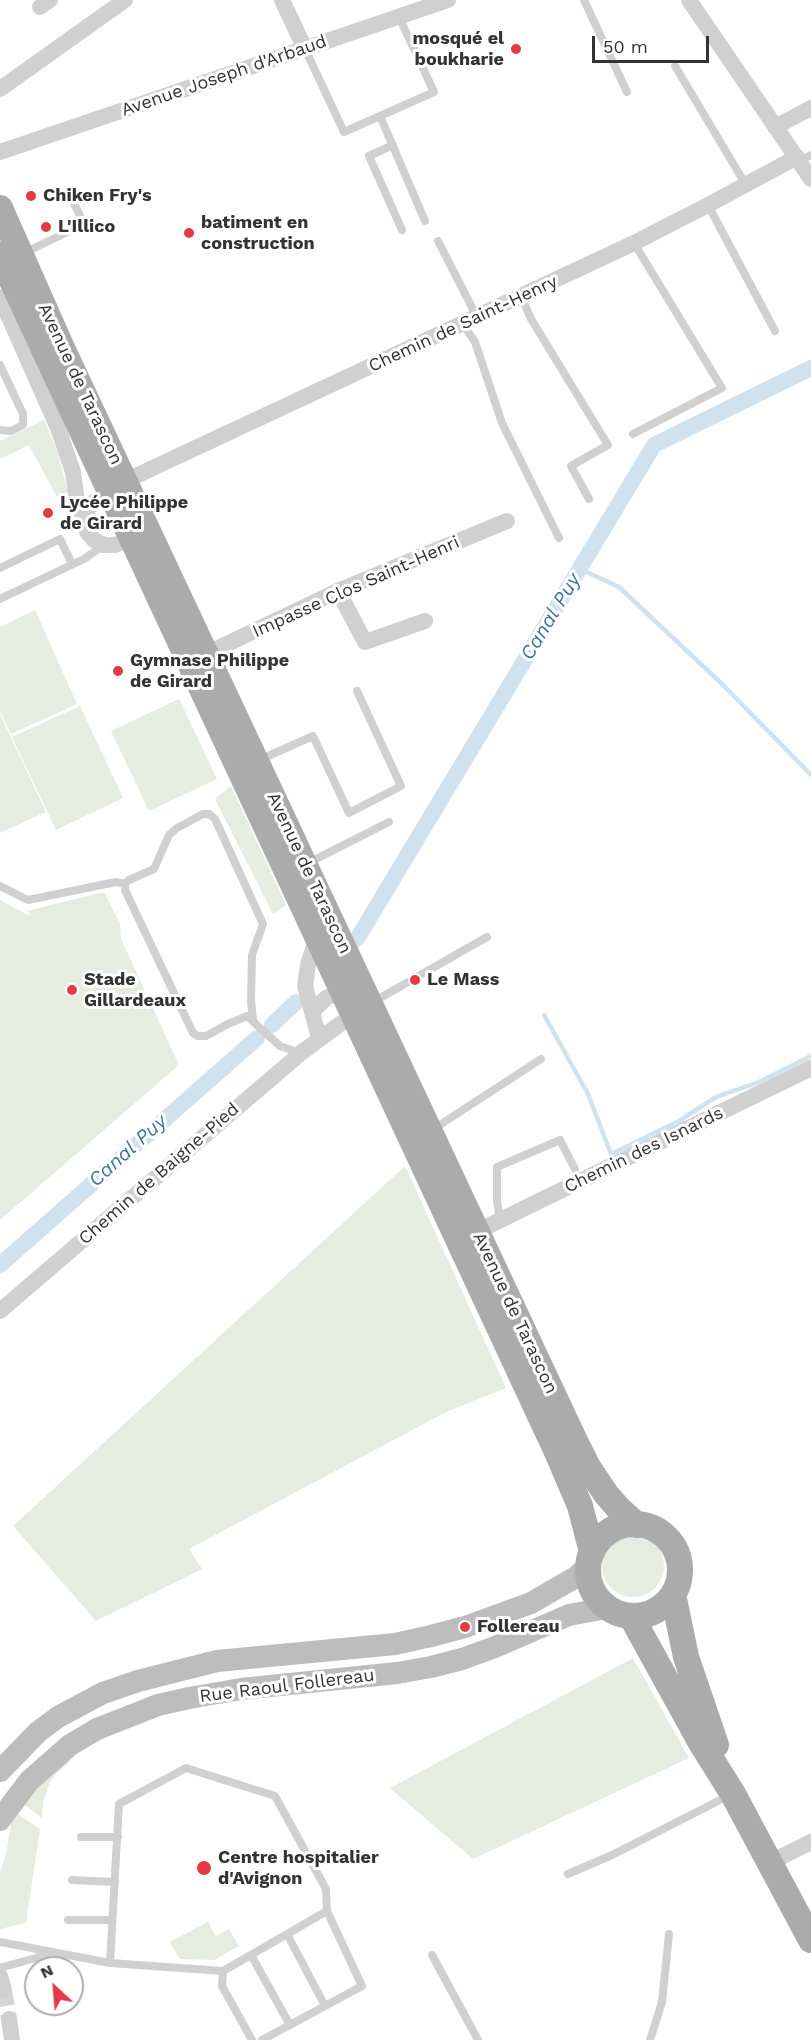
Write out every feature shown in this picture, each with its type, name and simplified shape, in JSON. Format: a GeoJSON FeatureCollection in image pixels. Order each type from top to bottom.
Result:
{"type":"FeatureCollection","features":[{"type":"Feature","properties":{"kind":"main road","name":"Avenue de Tarascon"},"geometry":{"type":"LineString","coordinates":[[0,208],[10,255],[118,488],[206,654],[305,865],[359,999],[558,1452],[580,1506],[590,1559]]}},
{"type":"Feature","properties":{"kind":"main road","name":"Avenue de Tarascon"},"geometry":{"type":"LineString","coordinates":[[118,488],[132,538],[315,928],[359,999],[429,1132],[588,1467],[619,1509],[637,1525]]}},
{"type":"Feature","properties":{"kind":"main road"},"geometry":{"type":"LineString","coordinates":[[637,1525],[656,1531],[672,1544],[678,1556],[680,1569],[673,1594],[662,1607],[647,1614],[631,1616],[618,1614],[607,1608],[592,1590],[588,1578],[590,1559],[599,1540],[610,1531],[623,1526],[637,1525]]}},
{"type":"Feature","properties":{"kind":"main road"},"geometry":{"type":"LineString","coordinates":[[673,1594],[686,1657],[733,1794]]}},
{"type":"Feature","properties":{"kind":"main road"},"geometry":{"type":"LineString","coordinates":[[631,1616],[701,1743],[733,1794],[811,1940]]}},
{"type":"Feature","properties":{"kind":"street"},"geometry":{"type":"LineString","coordinates":[[282,0],[305,49]]}},
{"type":"Feature","properties":{"kind":"street","name":"Avenue Joseph d'Arbaud"},"geometry":{"type":"LineString","coordinates":[[0,152],[448,0]]}},
{"type":"Feature","properties":{"kind":"street"},"geometry":{"type":"LineString","coordinates":[[689,0],[775,127],[802,158],[811,179]]}},
{"type":"Feature","properties":{"kind":"street"},"geometry":{"type":"LineString","coordinates":[[0,89],[119,2]]}},
{"type":"Feature","properties":{"kind":"street"},"geometry":{"type":"LineString","coordinates":[[775,127],[811,108]]}},
{"type":"Feature","properties":{"kind":"street","name":"Chemin de Saint-Henry"},"geometry":{"type":"LineString","coordinates":[[85,521],[87,510],[94,502],[118,488],[634,243],[802,158]]}},
{"type":"Feature","properties":{"kind":"street"},"geometry":{"type":"LineString","coordinates":[[0,297],[58,428],[73,472],[77,502],[87,532],[94,540],[104,545],[115,545],[132,538]]}},
{"type":"Feature","properties":{"kind":"street","name":"Impasse Clos Saint-Henri"},"geometry":{"type":"LineString","coordinates":[[206,654],[338,591],[507,521]]}},
{"type":"Feature","properties":{"kind":"street"},"geometry":{"type":"LineString","coordinates":[[338,591],[364,642],[425,621]]}},
{"type":"Feature","properties":{"kind":"street"},"geometry":{"type":"LineString","coordinates":[[315,928],[314,946],[305,986],[319,1038]]}},
{"type":"Feature","properties":{"kind":"street"},"geometry":{"type":"LineString","coordinates":[[312,1012],[326,998],[359,999]]}},
{"type":"Feature","properties":{"kind":"street","name":"Chemin de Baigne-Pied"},"geometry":{"type":"LineString","coordinates":[[0,1311],[319,1038],[359,999]]}},
{"type":"Feature","properties":{"kind":"street","name":"Chemin des Isnards"},"geometry":{"type":"LineString","coordinates":[[476,1232],[811,1068]]}},
{"type":"Feature","properties":{"kind":"street","name":"Rue Raoul Follereau"},"geometry":{"type":"LineString","coordinates":[[0,1771],[38,1732],[58,1717],[103,1693],[138,1681],[217,1661],[395,1644],[465,1627],[531,1603],[576,1577],[590,1559]]}},
{"type":"Feature","properties":{"kind":"street","name":"Rue Raoul Follereau"},"geometry":{"type":"LineString","coordinates":[[0,1820],[28,1781],[70,1745],[97,1729],[148,1709],[189,1698],[241,1689],[397,1673],[431,1667],[495,1647],[569,1615],[607,1608]]}},
{"type":"Feature","properties":{"kind":"street"},"geometry":{"type":"LineString","coordinates":[[769,1863],[811,1842]]}},
{"type":"Feature","properties":{"kind":"street"},"geometry":{"type":"LineString","coordinates":[[9,2019],[12,2040]]}},
{"type":"Feature","properties":{"kind":"lane"},"geometry":{"type":"LineString","coordinates":[[584,0],[627,92]]}},
{"type":"Feature","properties":{"kind":"lane"},"geometry":{"type":"LineString","coordinates":[[305,49],[344,132],[434,92],[399,17]]}},
{"type":"Feature","properties":{"kind":"lane"},"geometry":{"type":"LineString","coordinates":[[675,66],[746,185]]}},
{"type":"Feature","properties":{"kind":"lane"},"geometry":{"type":"LineString","coordinates":[[380,116],[425,220]]}},
{"type":"Feature","properties":{"kind":"lane"},"geometry":{"type":"LineString","coordinates":[[393,145],[369,156],[402,230]]}},
{"type":"Feature","properties":{"kind":"lane"},"geometry":{"type":"LineString","coordinates":[[10,255],[84,224],[68,191]]}},
{"type":"Feature","properties":{"kind":"lane"},"geometry":{"type":"LineString","coordinates":[[708,205],[775,331]]}},
{"type":"Feature","properties":{"kind":"lane"},"geometry":{"type":"LineString","coordinates":[[438,241],[470,320],[502,423],[559,538]]}},
{"type":"Feature","properties":{"kind":"lane"},"geometry":{"type":"LineString","coordinates":[[633,434],[722,388],[634,243]]}},
{"type":"Feature","properties":{"kind":"lane"},"geometry":{"type":"LineString","coordinates":[[522,296],[531,319],[608,444],[571,465],[589,499]]}},
{"type":"Feature","properties":{"kind":"lane"},"geometry":{"type":"LineString","coordinates":[[0,365],[23,414],[23,425],[11,431],[0,430]]}},
{"type":"Feature","properties":{"kind":"lane"},"geometry":{"type":"LineString","coordinates":[[0,568],[60,539],[72,564]]}},
{"type":"Feature","properties":{"kind":"lane"},"geometry":{"type":"LineString","coordinates":[[0,599],[72,564],[104,545]]}},
{"type":"Feature","properties":{"kind":"lane"},"geometry":{"type":"LineString","coordinates":[[257,761],[313,736],[349,813],[401,786],[357,692]]}},
{"type":"Feature","properties":{"kind":"lane"},"geometry":{"type":"LineString","coordinates":[[253,1020],[252,955],[263,924],[214,819],[209,814],[203,814],[169,835],[154,869],[129,880],[125,884],[125,890],[193,1033],[206,1036],[247,1016],[266,1036],[280,1046],[301,1053]]}},
{"type":"Feature","properties":{"kind":"lane"},"geometry":{"type":"LineString","coordinates":[[305,865],[389,822]]}},
{"type":"Feature","properties":{"kind":"lane"},"geometry":{"type":"LineString","coordinates":[[0,886],[28,900],[116,882],[125,884]]}},
{"type":"Feature","properties":{"kind":"lane"},"geometry":{"type":"LineString","coordinates":[[359,999],[416,980],[487,937]]}},
{"type":"Feature","properties":{"kind":"lane"},"geometry":{"type":"LineString","coordinates":[[429,1132],[542,1059]]}},
{"type":"Feature","properties":{"kind":"lane"},"geometry":{"type":"LineString","coordinates":[[500,1220],[497,1201],[497,1167],[560,1140],[575,1169]]}},
{"type":"Feature","properties":{"kind":"lane"},"geometry":{"type":"LineString","coordinates":[[110,1963],[120,1804],[186,1768],[275,1796],[326,1889],[327,1911],[362,1986],[262,2040]]}},
{"type":"Feature","properties":{"kind":"lane"},"geometry":{"type":"LineString","coordinates":[[568,1874],[612,1855],[733,1794]]}},
{"type":"Feature","properties":{"kind":"lane"},"geometry":{"type":"LineString","coordinates":[[81,1837],[118,1837]]}},
{"type":"Feature","properties":{"kind":"lane"},"geometry":{"type":"LineString","coordinates":[[72,1880],[115,1882]]}},
{"type":"Feature","properties":{"kind":"lane"},"geometry":{"type":"LineString","coordinates":[[0,1942],[110,1963],[222,1971],[327,1911]]}},
{"type":"Feature","properties":{"kind":"lane"},"geometry":{"type":"LineString","coordinates":[[69,1920],[112,1920]]}},
{"type":"Feature","properties":{"kind":"lane"},"geometry":{"type":"LineString","coordinates":[[287,1934],[325,2006]]}},
{"type":"Feature","properties":{"kind":"lane"},"geometry":{"type":"LineString","coordinates":[[650,2040],[662,2002],[669,1934]]}},
{"type":"Feature","properties":{"kind":"lane"},"geometry":{"type":"LineString","coordinates":[[0,1968],[57,1952]]}},
{"type":"Feature","properties":{"kind":"lane"},"geometry":{"type":"LineString","coordinates":[[251,1955],[290,2025]]}},
{"type":"Feature","properties":{"kind":"lane"},"geometry":{"type":"LineString","coordinates":[[432,1955],[478,2040]]}},
{"type":"Feature","properties":{"kind":"lane"},"geometry":{"type":"LineString","coordinates":[[222,1971],[222,1986],[252,2040]]}},
{"type":"Feature","properties":{"kind":"shaded area"},"geometry":{"type":"Polygon","coordinates":[[[44,420],[57,451],[68,492],[57,497],[29,445],[0,459],[0,441],[44,420]]]}},
{"type":"Feature","properties":{"kind":"shaded area"},"geometry":{"type":"Polygon","coordinates":[[[35,610],[77,704],[11,734],[0,711],[0,627],[35,610]]]}},
{"type":"Feature","properties":{"kind":"shaded area"},"geometry":{"type":"Polygon","coordinates":[[[179,699],[217,779],[149,811],[111,731],[179,699]]]}},
{"type":"Feature","properties":{"kind":"shaded area"},"geometry":{"type":"Polygon","coordinates":[[[80,706],[123,798],[56,830],[12,737],[80,706]]]}},
{"type":"Feature","properties":{"kind":"shaded area"},"geometry":{"type":"Polygon","coordinates":[[[0,714],[46,812],[0,833],[0,714]]]}},
{"type":"Feature","properties":{"kind":"shaded area"},"geometry":{"type":"Polygon","coordinates":[[[231,786],[286,905],[273,914],[215,799],[231,786]]]}},
{"type":"Feature","properties":{"kind":"shaded area","name":"Stade Gillardeaux"},"geometry":{"type":"Polygon","coordinates":[[[104,892],[120,923],[121,939],[179,1065],[0,1220],[0,900],[28,915],[31,914],[27,911],[104,892]]]}},
{"type":"Feature","properties":{"kind":"shaded area"},"geometry":{"type":"Polygon","coordinates":[[[405,1166],[506,1388],[446,1412],[189,1549],[202,1569],[96,1621],[13,1526],[405,1166]]]}},
{"type":"Feature","properties":{"kind":"shaded area"},"geometry":{"type":"Polygon","coordinates":[[[627,1535],[639,1535],[655,1544],[662,1554],[664,1566],[662,1578],[655,1588],[639,1597],[627,1597],[616,1592],[607,1583],[602,1572],[602,1560],[607,1549],[616,1540],[627,1535]]]}},
{"type":"Feature","properties":{"kind":"shaded area"},"geometry":{"type":"Polygon","coordinates":[[[633,1658],[689,1758],[473,1859],[390,1788],[633,1658]]]}},
{"type":"Feature","properties":{"kind":"shaded area"},"geometry":{"type":"Polygon","coordinates":[[[74,1758],[50,1782],[43,1802],[42,1818],[22,1803],[62,1765],[74,1758]]]}},
{"type":"Feature","properties":{"kind":"shaded area"},"geometry":{"type":"Polygon","coordinates":[[[15,1812],[40,1829],[26,1923],[0,1929],[0,1872],[15,1812]]]}},
{"type":"Feature","properties":{"kind":"shaded area"},"geometry":{"type":"Polygon","coordinates":[[[208,1922],[216,1936],[229,1929],[239,1946],[214,1960],[180,1959],[170,1942],[208,1922]]]}},
{"type":"Feature","properties":{"kind":"waterway","name":"Canal Puy"},"geometry":{"type":"LineString","coordinates":[[357,939],[654,445],[811,368]]}},
{"type":"Feature","properties":{"kind":"waterway"},"geometry":{"type":"LineString","coordinates":[[580,569],[619,587],[722,684],[811,775]]}},
{"type":"Feature","properties":{"kind":"waterway","name":"Canal Puy"},"geometry":{"type":"LineString","coordinates":[[272,1025],[296,1002]]}},
{"type":"Feature","properties":{"kind":"waterway"},"geometry":{"type":"LineString","coordinates":[[544,1015],[588,1094],[611,1154],[679,1121],[716,1097],[759,1082],[811,1056]]}},
{"type":"Feature","properties":{"kind":"waterway","name":"Canal Puy"},"geometry":{"type":"LineString","coordinates":[[0,1265],[257,1038]]}},
{"type":"Feature","properties":{"kind":"tunnel"},"geometry":{"type":"LineString","coordinates":[[4,1990],[9,2019]]}},
{"type":"Feature","properties":{"kind":"place","name":"mosqué el boukharie"},"geometry":{"type":"Point","coordinates":[516,49]}},
{"type":"Feature","properties":{"kind":"place","name":"Chiken Fry's"},"geometry":{"type":"Point","coordinates":[31,196]}},
{"type":"Feature","properties":{"kind":"place","name":"L'Illico"},"geometry":{"type":"Point","coordinates":[46,227]}},
{"type":"Feature","properties":{"kind":"place","name":"batiment en construction"},"geometry":{"type":"Point","coordinates":[189,233]}},
{"type":"Feature","properties":{"kind":"place","name":"Lycée Philippe de Girard"},"geometry":{"type":"Point","coordinates":[48,513]}},
{"type":"Feature","properties":{"kind":"place","name":"Gymnase Philippe de Girard"},"geometry":{"type":"Point","coordinates":[118,671]}},
{"type":"Feature","properties":{"kind":"place","name":"Le Mass"},"geometry":{"type":"Point","coordinates":[415,980]}},
{"type":"Feature","properties":{"kind":"place","name":"Stade Gillardeaux"},"geometry":{"type":"Point","coordinates":[72,990]}},
{"type":"Feature","properties":{"kind":"place","name":"Follereau"},"geometry":{"type":"Point","coordinates":[465,1627]}},
{"type":"Feature","properties":{"kind":"place","name":"Centre hospitalier d'Avignon"},"geometry":{"type":"Point","coordinates":[204,1868]}}]}
